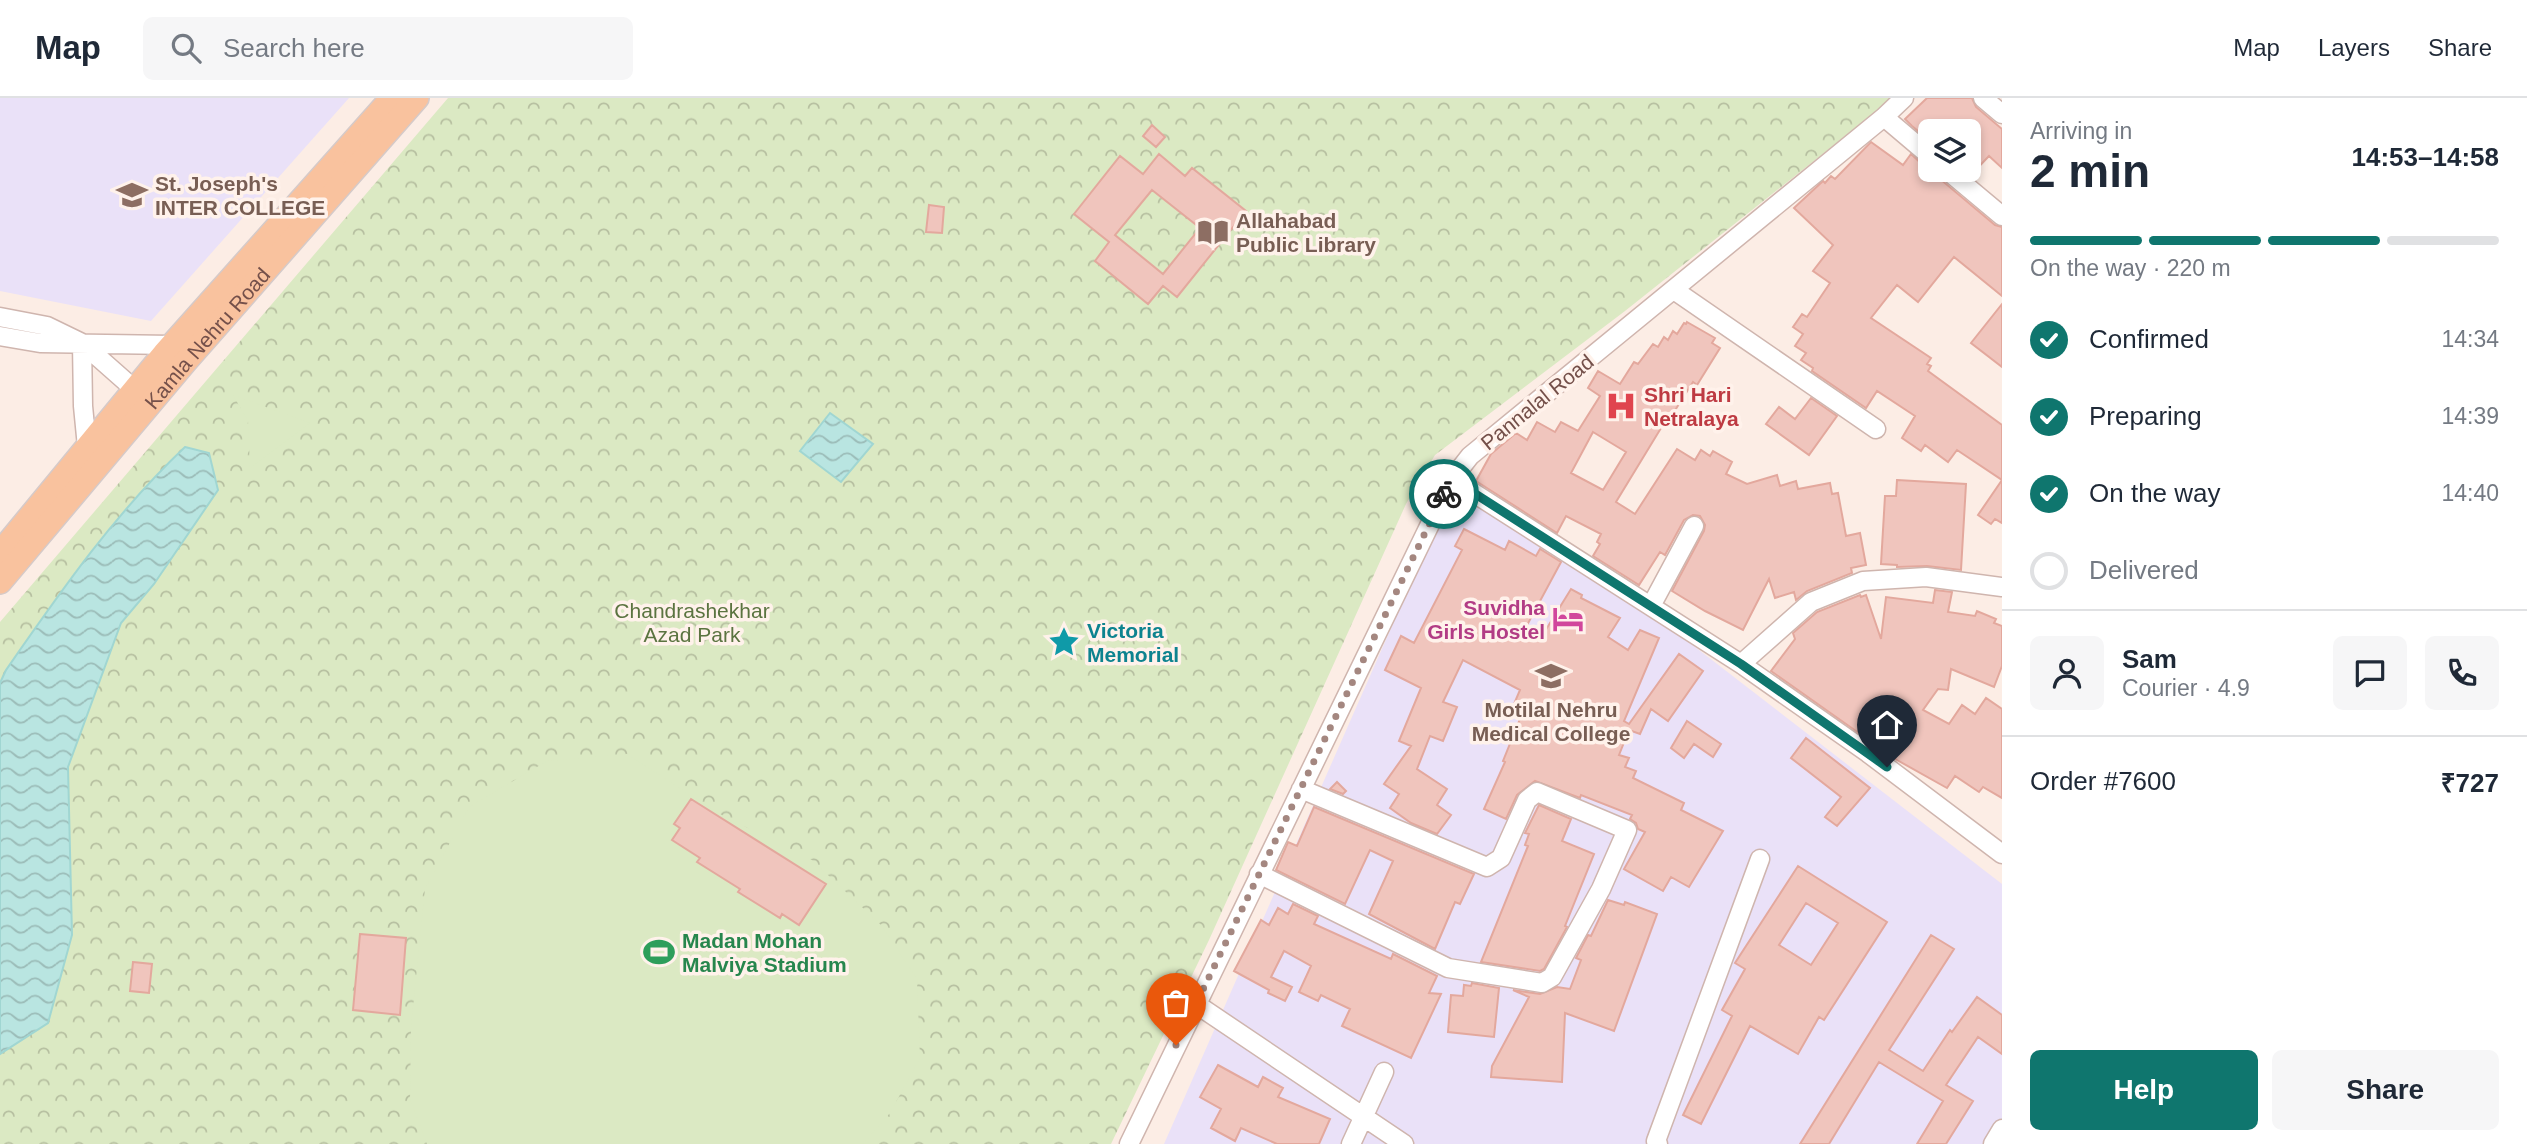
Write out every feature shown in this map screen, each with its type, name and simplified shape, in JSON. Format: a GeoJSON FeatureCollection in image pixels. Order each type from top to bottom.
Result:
{"type":"FeatureCollection","features":[{"type":"Feature","properties":{"kind":"main road","name":"Kamla Nehru Road"},"geometry":{"type":"LineString","coordinates":[[0,553],[87,447],[142,397],[172,345],[392,98]]}},
{"type":"Feature","properties":{"kind":"main road","name":"Kamla Nehru Road"},"geometry":{"type":"LineString","coordinates":[[0,582],[142,397],[417,98]]}},
{"type":"Feature","properties":{"kind":"street","name":"Pannalal Road"},"geometry":{"type":"LineString","coordinates":[[1129,1144],[1452,479],[1470,456],[1904,98]]}},
{"type":"Feature","properties":{"kind":"street"},"geometry":{"type":"LineString","coordinates":[[1983,98],[2002,114]]}},
{"type":"Feature","properties":{"kind":"street"},"geometry":{"type":"LineString","coordinates":[[1884,117],[1918,146]]}},
{"type":"Feature","properties":{"kind":"street"},"geometry":{"type":"LineString","coordinates":[[1961,182],[2002,216]]}},
{"type":"Feature","properties":{"kind":"street"},"geometry":{"type":"LineString","coordinates":[[1674,290],[1876,429]]}},
{"type":"Feature","properties":{"kind":"street"},"geometry":{"type":"LineString","coordinates":[[0,317],[47,326],[82,343],[142,397]]}},
{"type":"Feature","properties":{"kind":"street"},"geometry":{"type":"LineString","coordinates":[[0,336],[40,343],[172,345]]}},
{"type":"Feature","properties":{"kind":"street"},"geometry":{"type":"LineString","coordinates":[[82,343],[87,447]]}},
{"type":"Feature","properties":{"kind":"street"},"geometry":{"type":"LineString","coordinates":[[1452,479],[1741,664],[1868,753],[2002,854]]}},
{"type":"Feature","properties":{"kind":"street"},"geometry":{"type":"LineString","coordinates":[[1651,606],[1694,526]]}},
{"type":"Feature","properties":{"kind":"street"},"geometry":{"type":"LineString","coordinates":[[1741,664],[1811,602],[1863,581],[1926,577],[2002,586]]}},
{"type":"Feature","properties":{"kind":"street"},"geometry":{"type":"LineString","coordinates":[[1259,874],[1448,968],[1542,983],[1552,977],[1601,888],[1627,830],[1537,792],[1527,800],[1501,858],[1487,867],[1301,789]]}},
{"type":"Feature","properties":{"kind":"street"},"geometry":{"type":"LineString","coordinates":[[1655,1143],[1760,859]]}},
{"type":"Feature","properties":{"kind":"street"},"geometry":{"type":"LineString","coordinates":[[1196,1003],[1404,1144]]}},
{"type":"Feature","properties":{"kind":"street"},"geometry":{"type":"LineString","coordinates":[[1351,1144],[1384,1072]]}},
{"type":"Feature","properties":{"kind":"street"},"geometry":{"type":"LineString","coordinates":[[1993,1144],[2002,1129]]}},
{"type":"Feature","properties":{"kind":"shaded area","name":"St. Joseph's INTER COLLEGE"},"geometry":{"type":"Polygon","coordinates":[[[0,98],[349,98],[151,321],[0,291],[0,98]]]}},
{"type":"Feature","properties":{"kind":"shaded area","name":"Motilal Nehru Medical College"},"geometry":{"type":"Polygon","coordinates":[[[1462,467],[2002,884],[2002,1144],[1164,1144],[1462,467]]]}},
{"type":"Feature","properties":{"kind":"green space","name":"Chandrashekhar Azad Park"},"geometry":{"type":"Polygon","coordinates":[[[448,98],[1893,98],[1625,311],[1435,455],[1406,504],[1209,940],[1111,1144],[0,1144],[0,622],[448,98]]]}},
{"type":"Feature","properties":{"kind":"green space"},"geometry":{"type":"Polygon","coordinates":[[[233,395],[310,423],[250,468],[248,421],[233,395]]]}},
{"type":"Feature","properties":{"kind":"green space","name":"Madan Mohan Malviya Stadium"},"geometry":{"type":"Polygon","coordinates":[[[627,754],[718,813],[812,860],[882,926],[917,979],[920,1058],[890,1113],[863,1144],[427,1144],[410,1099],[411,1027],[425,889],[469,807],[547,761],[627,754]]]}},
{"type":"Feature","properties":{"kind":"water"},"geometry":{"type":"Polygon","coordinates":[[[830,413],[873,444],[841,482],[800,451],[830,413]]]}},
{"type":"Feature","properties":{"kind":"water"},"geometry":{"type":"Polygon","coordinates":[[[185,447],[209,453],[218,490],[154,584],[121,623],[68,767],[72,935],[48,1023],[0,1054],[0,683],[47,611],[90,554],[135,499],[185,447]]]}},
{"type":"Feature","properties":{"kind":"building"},"geometry":{"type":"Polygon","coordinates":[[[1927,98],[1972,98],[1976,107],[2002,129],[2002,168],[1989,156],[1981,164],[1981,119],[1918,119],[1918,131],[1905,119],[1927,98]]]}},
{"type":"Feature","properties":{"kind":"building"},"geometry":{"type":"Polygon","coordinates":[[[1152,125],[1165,137],[1156,147],[1143,136],[1152,125]]]}},
{"type":"Feature","properties":{"kind":"building"},"geometry":{"type":"Polygon","coordinates":[[[1871,142],[1903,165],[1911,154],[1918,160],[1918,182],[1944,182],[1995,225],[2002,227],[2002,296],[1954,257],[1918,302],[1897,285],[1871,318],[1931,358],[1927,364],[1931,366],[1928,371],[2002,425],[2002,480],[1957,450],[1948,462],[1925,445],[1921,451],[1902,438],[1915,416],[1877,391],[1866,408],[1812,371],[1813,368],[1801,360],[1806,353],[1795,346],[1803,334],[1793,327],[1802,314],[1807,317],[1830,283],[1813,271],[1833,245],[1794,208],[1823,181],[1825,183],[1831,176],[1835,179],[1871,142]]]}},
{"type":"Feature","properties":{"kind":"building","name":"Allahabad Public Library"},"geometry":{"type":"Polygon","coordinates":[[[1159,154],[1185,176],[1192,168],[1246,211],[1177,297],[1163,286],[1148,304],[1095,261],[1109,242],[1074,214],[1120,156],[1143,174],[1159,154]],[[1152,190],[1115,235],[1163,274],[1200,228],[1152,190]]]}},
{"type":"Feature","properties":{"kind":"building"},"geometry":{"type":"Polygon","coordinates":[[[929,205],[944,207],[942,233],[926,232],[929,205]]]}},
{"type":"Feature","properties":{"kind":"building"},"geometry":{"type":"Polygon","coordinates":[[[2002,304],[2002,367],[1971,343],[2002,304]]]}},
{"type":"Feature","properties":{"kind":"building"},"geometry":{"type":"Polygon","coordinates":[[[1687,322],[1715,338],[1712,343],[1720,348],[1697,385],[1693,382],[1674,412],[1672,410],[1616,502],[1635,514],[1677,449],[1695,460],[1701,450],[1710,456],[1713,451],[1732,462],[1726,474],[1747,484],[1777,475],[1780,486],[1796,481],[1798,489],[1830,483],[1832,494],[1838,493],[1846,536],[1860,533],[1866,565],[1851,568],[1852,573],[1807,591],[1796,600],[1794,592],[1775,598],[1769,579],[1743,630],[1672,591],[1704,531],[1705,525],[1700,516],[1693,515],[1684,520],[1665,555],[1660,552],[1639,585],[1593,556],[1600,544],[1597,542],[1601,534],[1566,516],[1557,533],[1476,481],[1491,454],[1516,433],[1527,440],[1537,422],[1555,432],[1561,422],[1578,431],[1600,396],[1588,388],[1598,371],[1620,384],[1634,362],[1638,364],[1653,344],[1658,347],[1664,337],[1668,340],[1673,331],[1677,334],[1684,323],[1687,322]],[[1593,432],[1571,473],[1603,490],[1626,452],[1593,432]]]}},
{"type":"Feature","properties":{"kind":"building"},"geometry":{"type":"Polygon","coordinates":[[[1811,398],[1837,416],[1809,455],[1766,424],[1779,407],[1795,419],[1811,398]]]}},
{"type":"Feature","properties":{"kind":"building"},"geometry":{"type":"Polygon","coordinates":[[[1897,480],[1966,484],[1961,570],[1881,564],[1885,496],[1896,496],[1897,480]]]}},
{"type":"Feature","properties":{"kind":"building"},"geometry":{"type":"Polygon","coordinates":[[[2002,480],[2002,523],[1995,519],[1991,524],[1978,515],[2002,480]]]}},
{"type":"Feature","properties":{"kind":"building"},"geometry":{"type":"Polygon","coordinates":[[[1464,529],[1505,550],[1509,541],[1536,556],[1540,549],[1561,562],[1526,627],[1542,636],[1571,589],[1582,595],[1581,598],[1620,618],[1608,637],[1628,650],[1640,630],[1659,638],[1624,721],[1629,724],[1679,654],[1703,671],[1668,721],[1651,709],[1640,734],[1629,730],[1619,755],[1629,758],[1625,767],[1636,771],[1633,778],[1684,803],[1681,810],[1723,831],[1689,887],[1671,877],[1663,891],[1624,869],[1645,832],[1638,829],[1636,823],[1630,819],[1632,815],[1581,795],[1580,798],[1535,781],[1517,795],[1506,819],[1484,809],[1524,709],[1514,704],[1520,690],[1463,660],[1443,702],[1457,707],[1443,741],[1430,736],[1417,769],[1447,789],[1437,805],[1451,815],[1437,834],[1411,823],[1390,808],[1399,794],[1384,784],[1411,746],[1399,741],[1421,688],[1385,670],[1401,636],[1414,643],[1462,550],[1455,546],[1464,529]]]}},
{"type":"Feature","properties":{"kind":"building"},"geometry":{"type":"Polygon","coordinates":[[[1935,590],[1952,592],[1948,612],[1975,616],[1977,611],[1996,619],[1994,623],[2002,626],[2002,666],[1994,687],[1951,669],[1948,690],[1938,689],[1923,710],[1949,724],[1962,705],[1975,714],[1986,698],[2002,709],[2002,798],[1983,787],[1979,792],[1955,776],[1947,788],[1897,760],[1771,671],[1795,639],[1793,633],[1817,612],[1866,595],[1881,639],[1886,597],[1933,603],[1935,590]]]}},
{"type":"Feature","properties":{"kind":"building"},"geometry":{"type":"Polygon","coordinates":[[[1687,721],[1721,744],[1713,757],[1694,744],[1684,758],[1671,748],[1687,721]]]}},
{"type":"Feature","properties":{"kind":"building"},"geometry":{"type":"Polygon","coordinates":[[[1806,738],[1870,788],[1837,826],[1825,817],[1841,797],[1791,758],[1806,738]]]}},
{"type":"Feature","properties":{"kind":"building"},"geometry":{"type":"Polygon","coordinates":[[[1337,782],[1346,791],[1343,794],[1330,789],[1337,782]]]}},
{"type":"Feature","properties":{"kind":"building"},"geometry":{"type":"Polygon","coordinates":[[[691,799],[826,884],[799,925],[782,914],[780,918],[738,892],[740,889],[697,862],[700,858],[672,840],[680,828],[674,824],[691,799]]]}},
{"type":"Feature","properties":{"kind":"building"},"geometry":{"type":"Polygon","coordinates":[[[1539,805],[1571,819],[1562,841],[1594,854],[1565,926],[1567,927],[1544,969],[1540,971],[1481,962],[1528,846],[1525,845],[1529,834],[1525,833],[1539,805]]]}},
{"type":"Feature","properties":{"kind":"building"},"geometry":{"type":"Polygon","coordinates":[[[1314,807],[1474,874],[1460,904],[1455,902],[1435,949],[1369,914],[1393,861],[1370,850],[1345,904],[1276,870],[1288,842],[1297,846],[1314,807]]]}},
{"type":"Feature","properties":{"kind":"building"},"geometry":{"type":"Polygon","coordinates":[[[1798,866],[1887,922],[1824,1020],[1819,1017],[1798,1054],[1750,1026],[1701,1124],[1683,1115],[1732,1016],[1722,1010],[1745,969],[1735,963],[1798,866]],[[1806,903],[1779,945],[1811,965],[1838,923],[1806,903]]]}},
{"type":"Feature","properties":{"kind":"building"},"geometry":{"type":"Polygon","coordinates":[[[1608,900],[1624,905],[1625,902],[1657,914],[1614,1031],[1565,1013],[1562,1082],[1491,1077],[1492,1066],[1529,997],[1513,990],[1540,994],[1557,987],[1570,989],[1581,960],[1576,958],[1588,935],[1591,936],[1608,900]]]}},
{"type":"Feature","properties":{"kind":"building"},"geometry":{"type":"Polygon","coordinates":[[[1293,904],[1318,916],[1314,924],[1391,959],[1393,954],[1437,976],[1429,993],[1441,994],[1411,1058],[1342,1026],[1350,1009],[1321,995],[1318,1001],[1299,992],[1311,966],[1284,951],[1271,977],[1292,987],[1285,1001],[1234,971],[1261,920],[1269,925],[1278,908],[1288,914],[1293,904]]]}},
{"type":"Feature","properties":{"kind":"building"},"geometry":{"type":"Polygon","coordinates":[[[360,934],[406,938],[400,1015],[353,1010],[360,934]]]}},
{"type":"Feature","properties":{"kind":"building"},"geometry":{"type":"Polygon","coordinates":[[[1931,935],[1954,949],[1889,1050],[1923,1071],[1950,1030],[1952,1032],[1977,997],[2002,1015],[2002,1054],[1978,1037],[1946,1085],[1973,1101],[1946,1144],[1917,1144],[1943,1101],[1879,1062],[1829,1144],[1800,1144],[1931,935]]]}},
{"type":"Feature","properties":{"kind":"building"},"geometry":{"type":"Polygon","coordinates":[[[133,962],[152,964],[149,993],[130,991],[133,962]]]}},
{"type":"Feature","properties":{"kind":"building"},"geometry":{"type":"Polygon","coordinates":[[[1472,983],[1499,988],[1494,1037],[1448,1032],[1451,995],[1463,996],[1464,985],[1471,986],[1472,983]]]}},
{"type":"Feature","properties":{"kind":"building"},"geometry":{"type":"Polygon","coordinates":[[[1218,1065],[1258,1087],[1263,1077],[1283,1088],[1278,1097],[1330,1119],[1319,1144],[1277,1144],[1241,1128],[1235,1141],[1211,1128],[1221,1109],[1200,1097],[1218,1065]]]}},
{"type":"Feature","properties":{"kind":"way so far"},"geometry":{"type":"LineString","coordinates":[[1176,1045],[1444,494]]}},
{"type":"Feature","properties":{"kind":"place","name":"St. Joseph's INTER COLLEGE"},"geometry":{"type":"Point","coordinates":[132,195]}},
{"type":"Feature","properties":{"kind":"place","name":"Allahabad Public Library"},"geometry":{"type":"Point","coordinates":[1213,232]}},
{"type":"Feature","properties":{"kind":"place","name":"Shri Hari Netralaya"},"geometry":{"type":"Point","coordinates":[1621,406]}},
{"type":"Feature","properties":{"kind":"place","name":"Suvidha Girls Hostel"},"geometry":{"type":"Point","coordinates":[1568,619]}},
{"type":"Feature","properties":{"kind":"place","name":"Victoria Memorial"},"geometry":{"type":"Point","coordinates":[1064,642]}},
{"type":"Feature","properties":{"kind":"place","name":"Motilal Nehru Medical College"},"geometry":{"type":"Point","coordinates":[1551,676]}},
{"type":"Feature","properties":{"kind":"place","name":"Madan Mohan Malviya Stadium"},"geometry":{"type":"Point","coordinates":[659,952]}},
{"type":"Feature","properties":{"kind":"route"},"geometry":{"type":"LineString","coordinates":[[1444,494],[1452,479],[1741,664],[1887,767]]}}]}
